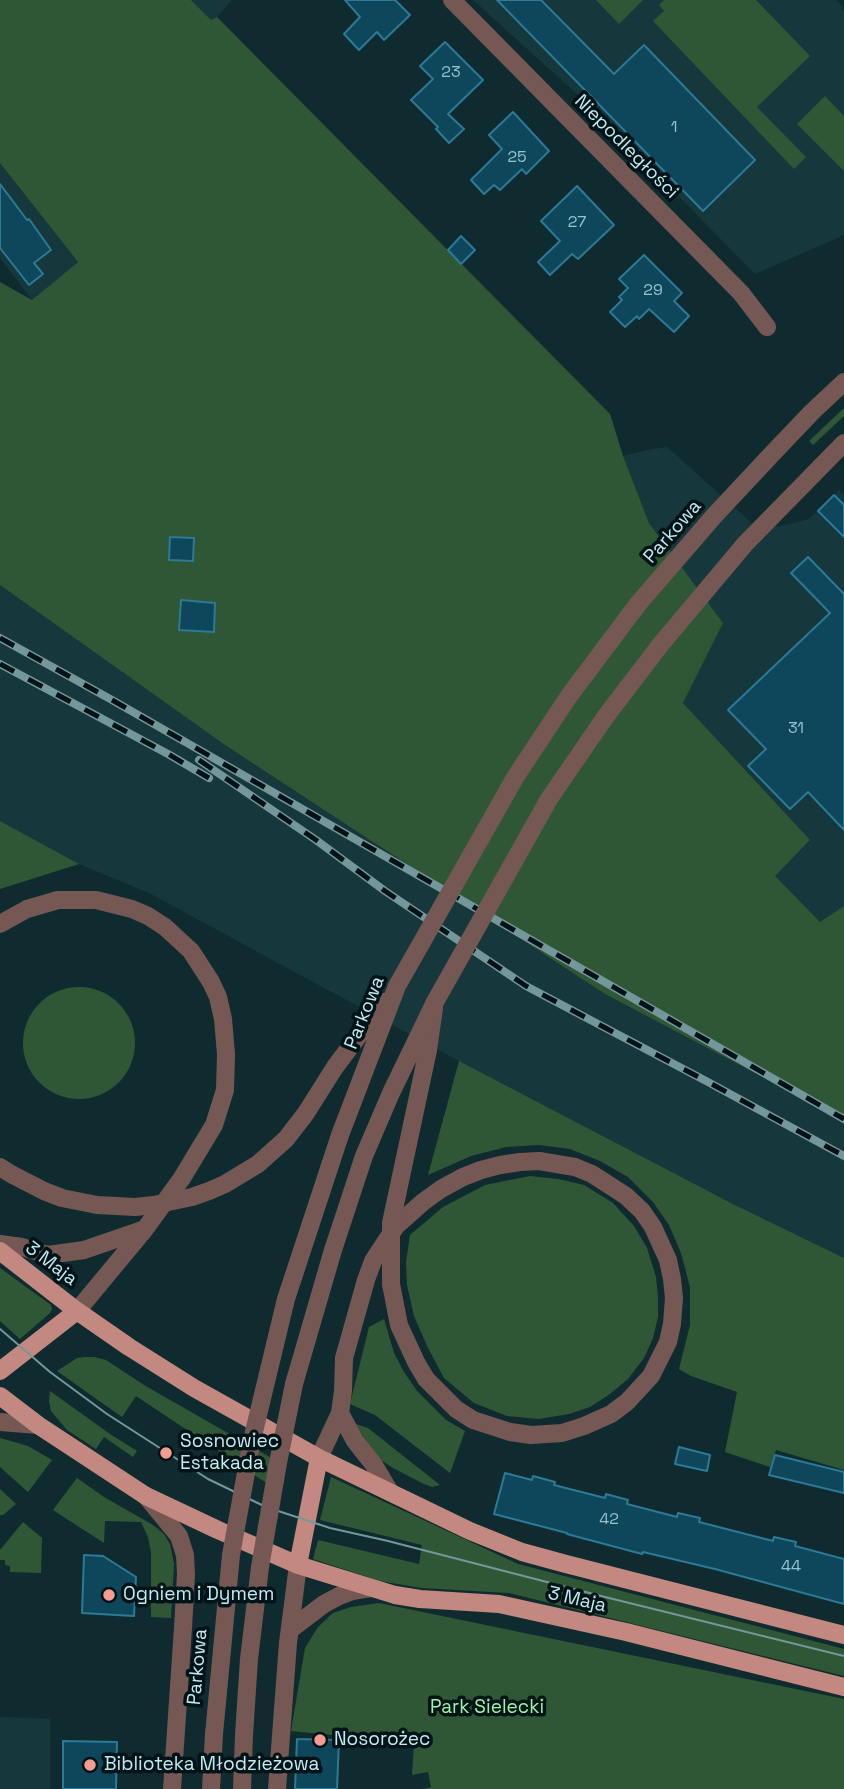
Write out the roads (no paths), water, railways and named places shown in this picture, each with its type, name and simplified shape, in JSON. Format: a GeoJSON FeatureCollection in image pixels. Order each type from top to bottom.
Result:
{"type":"FeatureCollection","features":[{"type":"Feature","properties":{"kind":"main road","name":"3 Maja"},"geometry":{"type":"LineString","coordinates":[[0,1251],[77,1311],[194,1388],[319,1458],[470,1531],[522,1552],[844,1635]]}},
{"type":"Feature","properties":{"kind":"main road"},"geometry":{"type":"LineString","coordinates":[[0,1371],[77,1311]]}},
{"type":"Feature","properties":{"kind":"main road","name":"3 Maja"},"geometry":{"type":"LineString","coordinates":[[0,1396],[38,1425],[146,1496],[299,1565],[371,1588],[420,1599],[499,1604],[626,1632],[844,1687]]}},
{"type":"Feature","properties":{"kind":"main road"},"geometry":{"type":"LineString","coordinates":[[299,1565],[319,1458]]}},
{"type":"Feature","properties":{"kind":"street","name":"Niepodległości"},"geometry":{"type":"LineString","coordinates":[[452,0],[741,293],[767,327]]}},
{"type":"Feature","properties":{"kind":"street","name":"Parkowa"},"geometry":{"type":"LineString","coordinates":[[211,1789],[231,1555],[274,1347],[286,1299],[340,1135],[397,986],[516,776],[569,696],[638,604],[715,516],[812,412],[844,382]]}},
{"type":"Feature","properties":{"kind":"street"},"geometry":{"type":"LineString","coordinates":[[242,1789],[249,1659],[260,1567],[294,1384],[364,1156],[391,1093],[435,1002],[550,799],[606,716],[661,644],[746,544],[844,443]]}},
{"type":"Feature","properties":{"kind":"street"},"geometry":{"type":"LineString","coordinates":[[0,924],[27,909],[58,900],[76,899],[113,903],[148,916],[165,927],[191,951],[211,982],[218,997],[226,1037],[225,1090],[214,1125],[182,1178],[145,1229],[77,1311]]}},
{"type":"Feature","properties":{"kind":"street"},"geometry":{"type":"LineString","coordinates":[[0,1167],[44,1191],[62,1198],[97,1205],[153,1205],[182,1200],[225,1184],[258,1164],[286,1139],[335,1067],[397,986]]}},
{"type":"Feature","properties":{"kind":"street"},"geometry":{"type":"LineString","coordinates":[[319,1458],[340,1413],[344,1391],[344,1358],[373,1261],[396,1226],[440,1189],[463,1177],[500,1164],[539,1161],[575,1167],[592,1174],[626,1196],[642,1211],[662,1243],[668,1260],[673,1289],[672,1324],[668,1342],[651,1376],[627,1402],[595,1422],[551,1434],[510,1432],[473,1420],[456,1409],[426,1379],[415,1362],[399,1325],[391,1284],[390,1262],[391,1223],[428,1049],[435,1002]]}},
{"type":"Feature","properties":{"kind":"street"},"geometry":{"type":"LineString","coordinates":[[0,1244],[48,1255],[83,1250],[145,1229]]}},
{"type":"Feature","properties":{"kind":"street"},"geometry":{"type":"LineString","coordinates":[[340,1413],[355,1441],[390,1492]]}},
{"type":"Feature","properties":{"kind":"street"},"geometry":{"type":"LineString","coordinates":[[0,1422],[38,1425]]}},
{"type":"Feature","properties":{"kind":"street"},"geometry":{"type":"LineString","coordinates":[[146,1496],[179,1536],[185,1555],[185,1601],[172,1789]]}},
{"type":"Feature","properties":{"kind":"street"},"geometry":{"type":"LineString","coordinates":[[277,1789],[290,1629],[299,1565]]}},
{"type":"Feature","properties":{"kind":"street"},"geometry":{"type":"LineString","coordinates":[[290,1629],[339,1596],[371,1588]]}},
{"type":"Feature","properties":{"kind":"tram line"},"geometry":{"type":"LineString","coordinates":[[0,1329],[50,1372],[107,1414],[208,1479],[266,1507],[330,1528],[844,1656]]}},
{"type":"Feature","properties":{"kind":"railway"},"geometry":{"type":"LineString","coordinates":[[0,638],[844,1119]]}},
{"type":"Feature","properties":{"kind":"railway"},"geometry":{"type":"LineString","coordinates":[[0,664],[209,778]]}},
{"type":"Feature","properties":{"kind":"railway"},"geometry":{"type":"LineString","coordinates":[[199,760],[526,986],[844,1156]]}},
{"type":"Feature","properties":{"kind":"place","name":"Sosnowiec Estakada"},"geometry":{"type":"Point","coordinates":[166,1453]}},
{"type":"Feature","properties":{"kind":"place","name":"Ogniem i Dymem"},"geometry":{"type":"Point","coordinates":[109,1595]}},
{"type":"Feature","properties":{"kind":"place","name":"Nosorożec"},"geometry":{"type":"Point","coordinates":[320,1740]}},
{"type":"Feature","properties":{"kind":"place","name":"Biblioteka Młodzieżowa"},"geometry":{"type":"Point","coordinates":[90,1765]}},
{"type":"Feature","properties":{"kind":"park label","name":"Park Sielecki"},"geometry":{"type":"Point","coordinates":[487,1708]}}]}
